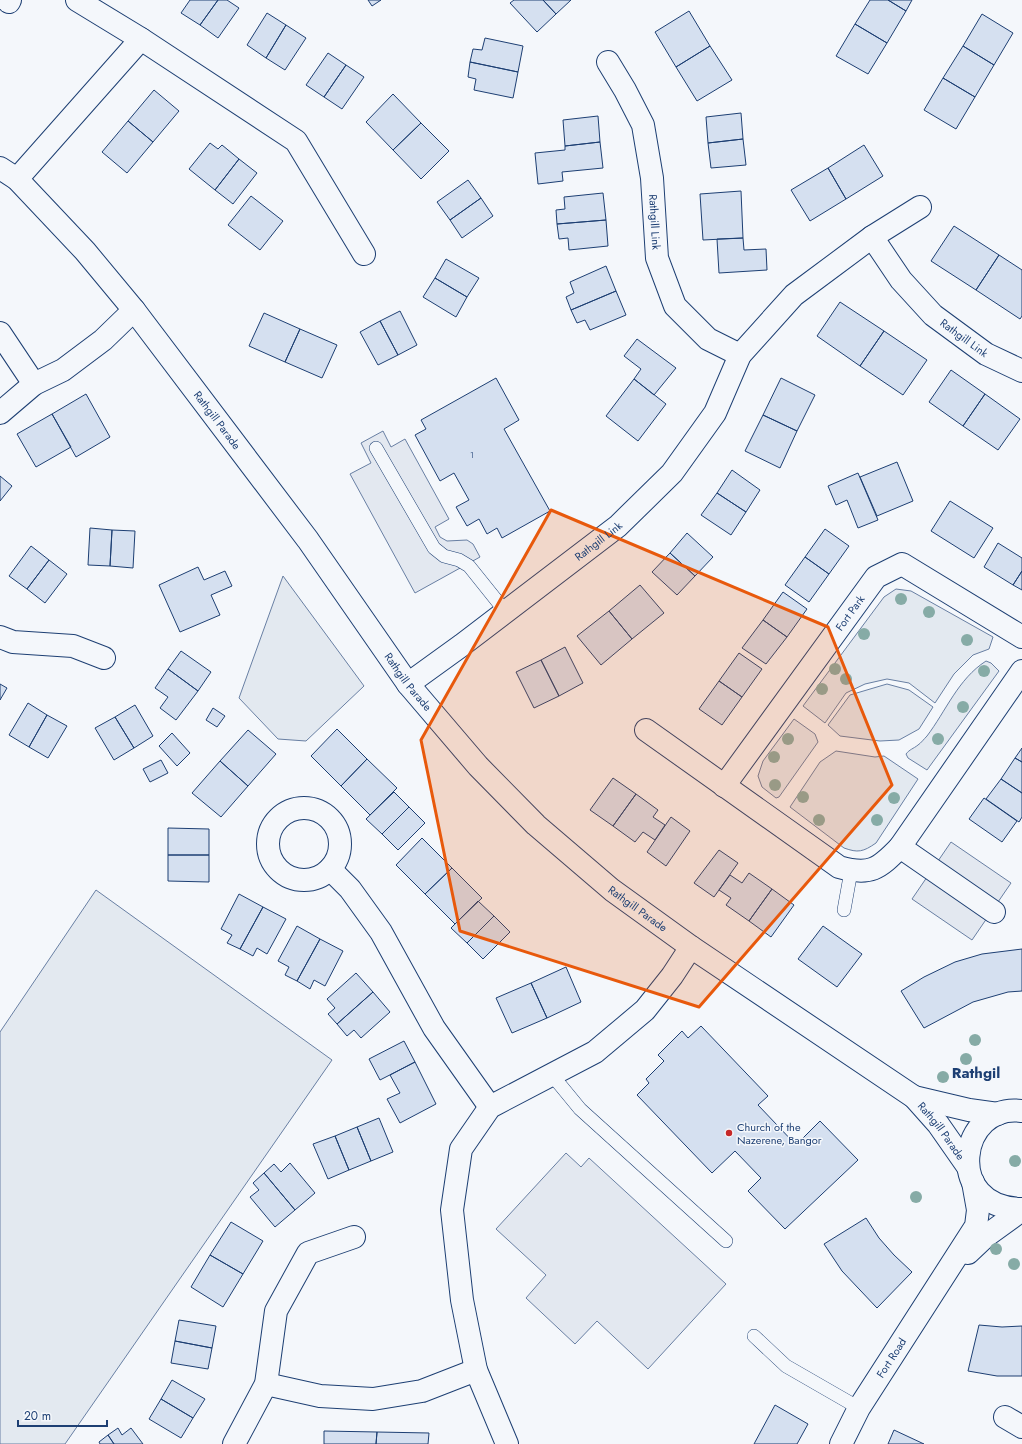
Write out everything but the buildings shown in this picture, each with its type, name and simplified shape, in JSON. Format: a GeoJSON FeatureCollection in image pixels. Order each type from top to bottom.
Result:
{"type":"FeatureCollection","features":[{"type":"Feature","properties":{"kind":"street"},"geometry":{"type":"LineString","coordinates":[[77,0],[141,39],[296,141],[364,254]]}},
{"type":"Feature","properties":{"kind":"street"},"geometry":{"type":"LineString","coordinates":[[8,174],[141,39]]}},
{"type":"Feature","properties":{"kind":"street","name":"Rathgill Link"},"geometry":{"type":"LineString","coordinates":[[608,62],[625,90],[643,125],[652,178],[657,258],[675,306],[708,339],[740,355]]}},
{"type":"Feature","properties":{"kind":"street","name":"Rathgill Parade"},"geometry":{"type":"LineString","coordinates":[[8,174],[86,251],[134,310],[312,544],[408,684],[478,766],[536,825],[612,890],[691,948],[914,1097],[938,1124],[982,1194],[994,1204],[1009,1209],[1022,1210]]}},
{"type":"Feature","properties":{"kind":"street","name":"Rathgill Link"},"geometry":{"type":"LineString","coordinates":[[408,684],[462,645],[618,526],[672,473],[715,413],[740,355],[794,295],[872,237],[920,207]]}},
{"type":"Feature","properties":{"kind":"street","name":"Rathgill Link"},"geometry":{"type":"LineString","coordinates":[[872,237],[901,280],[933,315],[986,354],[1022,371]]}},
{"type":"Feature","properties":{"kind":"street"},"geometry":{"type":"LineString","coordinates":[[0,413],[34,384],[63,370],[103,340],[134,310]]}},
{"type":"Feature","properties":{"kind":"street"},"geometry":{"type":"LineString","coordinates":[[0,333],[34,384]]}},
{"type":"Feature","properties":{"kind":"street","name":"Fort Park"},"geometry":{"type":"LineString","coordinates":[[724,786],[876,577],[902,564],[1022,637]]}},
{"type":"Feature","properties":{"kind":"street"},"geometry":{"type":"LineString","coordinates":[[0,637],[13,642],[73,646],[104,658]]}},
{"type":"Feature","properties":{"kind":"street"},"geometry":{"type":"LineString","coordinates":[[646,730],[839,867],[851,871],[866,871],[884,863],[900,847],[1022,671]]}},
{"type":"Feature","properties":{"kind":"street"},"geometry":{"type":"LineString","coordinates":[[900,847],[994,912]]}},
{"type":"Feature","properties":{"kind":"street"},"geometry":{"type":"LineString","coordinates":[[330,868],[350,889],[381,932],[434,1028],[490,1107]]}},
{"type":"Feature","properties":{"kind":"street"},"geometry":{"type":"LineString","coordinates":[[507,1444],[476,1370],[462,1300],[452,1210],[461,1148],[490,1107],[595,1052],[645,1010],[672,976],[691,948]]}},
{"type":"Feature","properties":{"kind":"street","name":"Rathgill Parade"},"geometry":{"type":"LineString","coordinates":[[914,1097],[969,1110],[1014,1110]]}},
{"type":"Feature","properties":{"kind":"street"},"geometry":{"type":"LineString","coordinates":[[970,1174],[968,1151],[973,1136],[984,1123],[1014,1110]]}},
{"type":"Feature","properties":{"kind":"street","name":"Fort Road"},"geometry":{"type":"LineString","coordinates":[[842,1444],[859,1408],[976,1226],[978,1210],[970,1174]]}},
{"type":"Feature","properties":{"kind":"street","name":"Fort Road"},"geometry":{"type":"LineString","coordinates":[[945,1275],[986,1236],[1022,1210]]}},
{"type":"Feature","properties":{"kind":"street"},"geometry":{"type":"LineString","coordinates":[[234,1444],[266,1384],[276,1312],[308,1253],[354,1236]]}},
{"type":"Feature","properties":{"kind":"street"},"geometry":{"type":"LineString","coordinates":[[266,1384],[320,1396],[373,1399],[422,1391],[476,1370]]}},
{"type":"Feature","properties":{"kind":"lane"},"geometry":{"type":"LineString","coordinates":[[376,448],[434,548],[444,556],[459,560],[469,566],[505,611]]}},
{"type":"Feature","properties":{"kind":"lane"},"geometry":{"type":"LineString","coordinates":[[844,910],[851,871]]}},
{"type":"Feature","properties":{"kind":"lane"},"geometry":{"type":"LineString","coordinates":[[552,1075],[580,1109],[726,1241]]}},
{"type":"Feature","properties":{"kind":"lane"},"geometry":{"type":"LineString","coordinates":[[754,1336],[786,1366],[859,1408]]}},
{"type":"Feature","properties":{"kind":"highlighted area"},"geometry":{"type":"Polygon","coordinates":[[[551,510],[828,627],[892,785],[699,1007],[460,931],[421,740],[551,510]]]}},
{"type":"Feature","properties":{"kind":"shaded area"},"geometry":{"type":"Polygon","coordinates":[[[383,431],[391,447],[405,439],[449,519],[435,527],[440,537],[447,541],[467,540],[473,544],[480,557],[415,593],[350,474],[371,463],[361,443],[383,431]]]}},
{"type":"Feature","properties":{"kind":"shaded area"},"geometry":{"type":"Polygon","coordinates":[[[283,576],[364,686],[306,741],[278,739],[239,698],[283,576]]]}},
{"type":"Feature","properties":{"kind":"shaded area"},"geometry":{"type":"Polygon","coordinates":[[[896,589],[911,591],[993,637],[989,649],[973,655],[954,674],[935,703],[909,683],[887,679],[865,684],[846,693],[825,723],[803,706],[884,597],[896,589]]]}},
{"type":"Feature","properties":{"kind":"shaded area"},"geometry":{"type":"Polygon","coordinates":[[[986,661],[991,663],[999,671],[927,770],[908,758],[906,754],[927,736],[960,686],[976,668],[986,661]]]}},
{"type":"Feature","properties":{"kind":"shaded area"},"geometry":{"type":"Polygon","coordinates":[[[887,684],[909,690],[933,707],[919,729],[899,740],[880,741],[840,736],[828,725],[850,695],[887,684]]]}},
{"type":"Feature","properties":{"kind":"shaded area"},"geometry":{"type":"Polygon","coordinates":[[[794,719],[815,734],[818,742],[779,797],[776,798],[762,787],[758,776],[763,761],[794,719]]]}},
{"type":"Feature","properties":{"kind":"shaded area"},"geometry":{"type":"Polygon","coordinates":[[[836,751],[875,757],[884,756],[918,779],[876,843],[864,850],[853,851],[844,848],[790,807],[820,762],[836,751]]]}},
{"type":"Feature","properties":{"kind":"shaded area"},"geometry":{"type":"Polygon","coordinates":[[[951,842],[1011,883],[972,940],[912,899],[951,842]]]}},
{"type":"Feature","properties":{"kind":"shaded area"},"geometry":{"type":"Polygon","coordinates":[[[96,890],[332,1060],[65,1444],[0,1444],[0,1032],[96,890]]]}},
{"type":"Feature","properties":{"kind":"shaded area"},"geometry":{"type":"Polygon","coordinates":[[[566,1153],[581,1167],[589,1158],[726,1284],[648,1369],[597,1321],[575,1344],[526,1298],[546,1275],[496,1229],[566,1153]]]}},
{"type":"Feature","properties":{"kind":"place","name":"Church of the Nazerene, Bangor"},"geometry":{"type":"Point","coordinates":[729,1133]}},
{"type":"Feature","properties":{"kind":"district","name":"Rathgil"},"geometry":{"type":"Point","coordinates":[976,1073]}}]}
